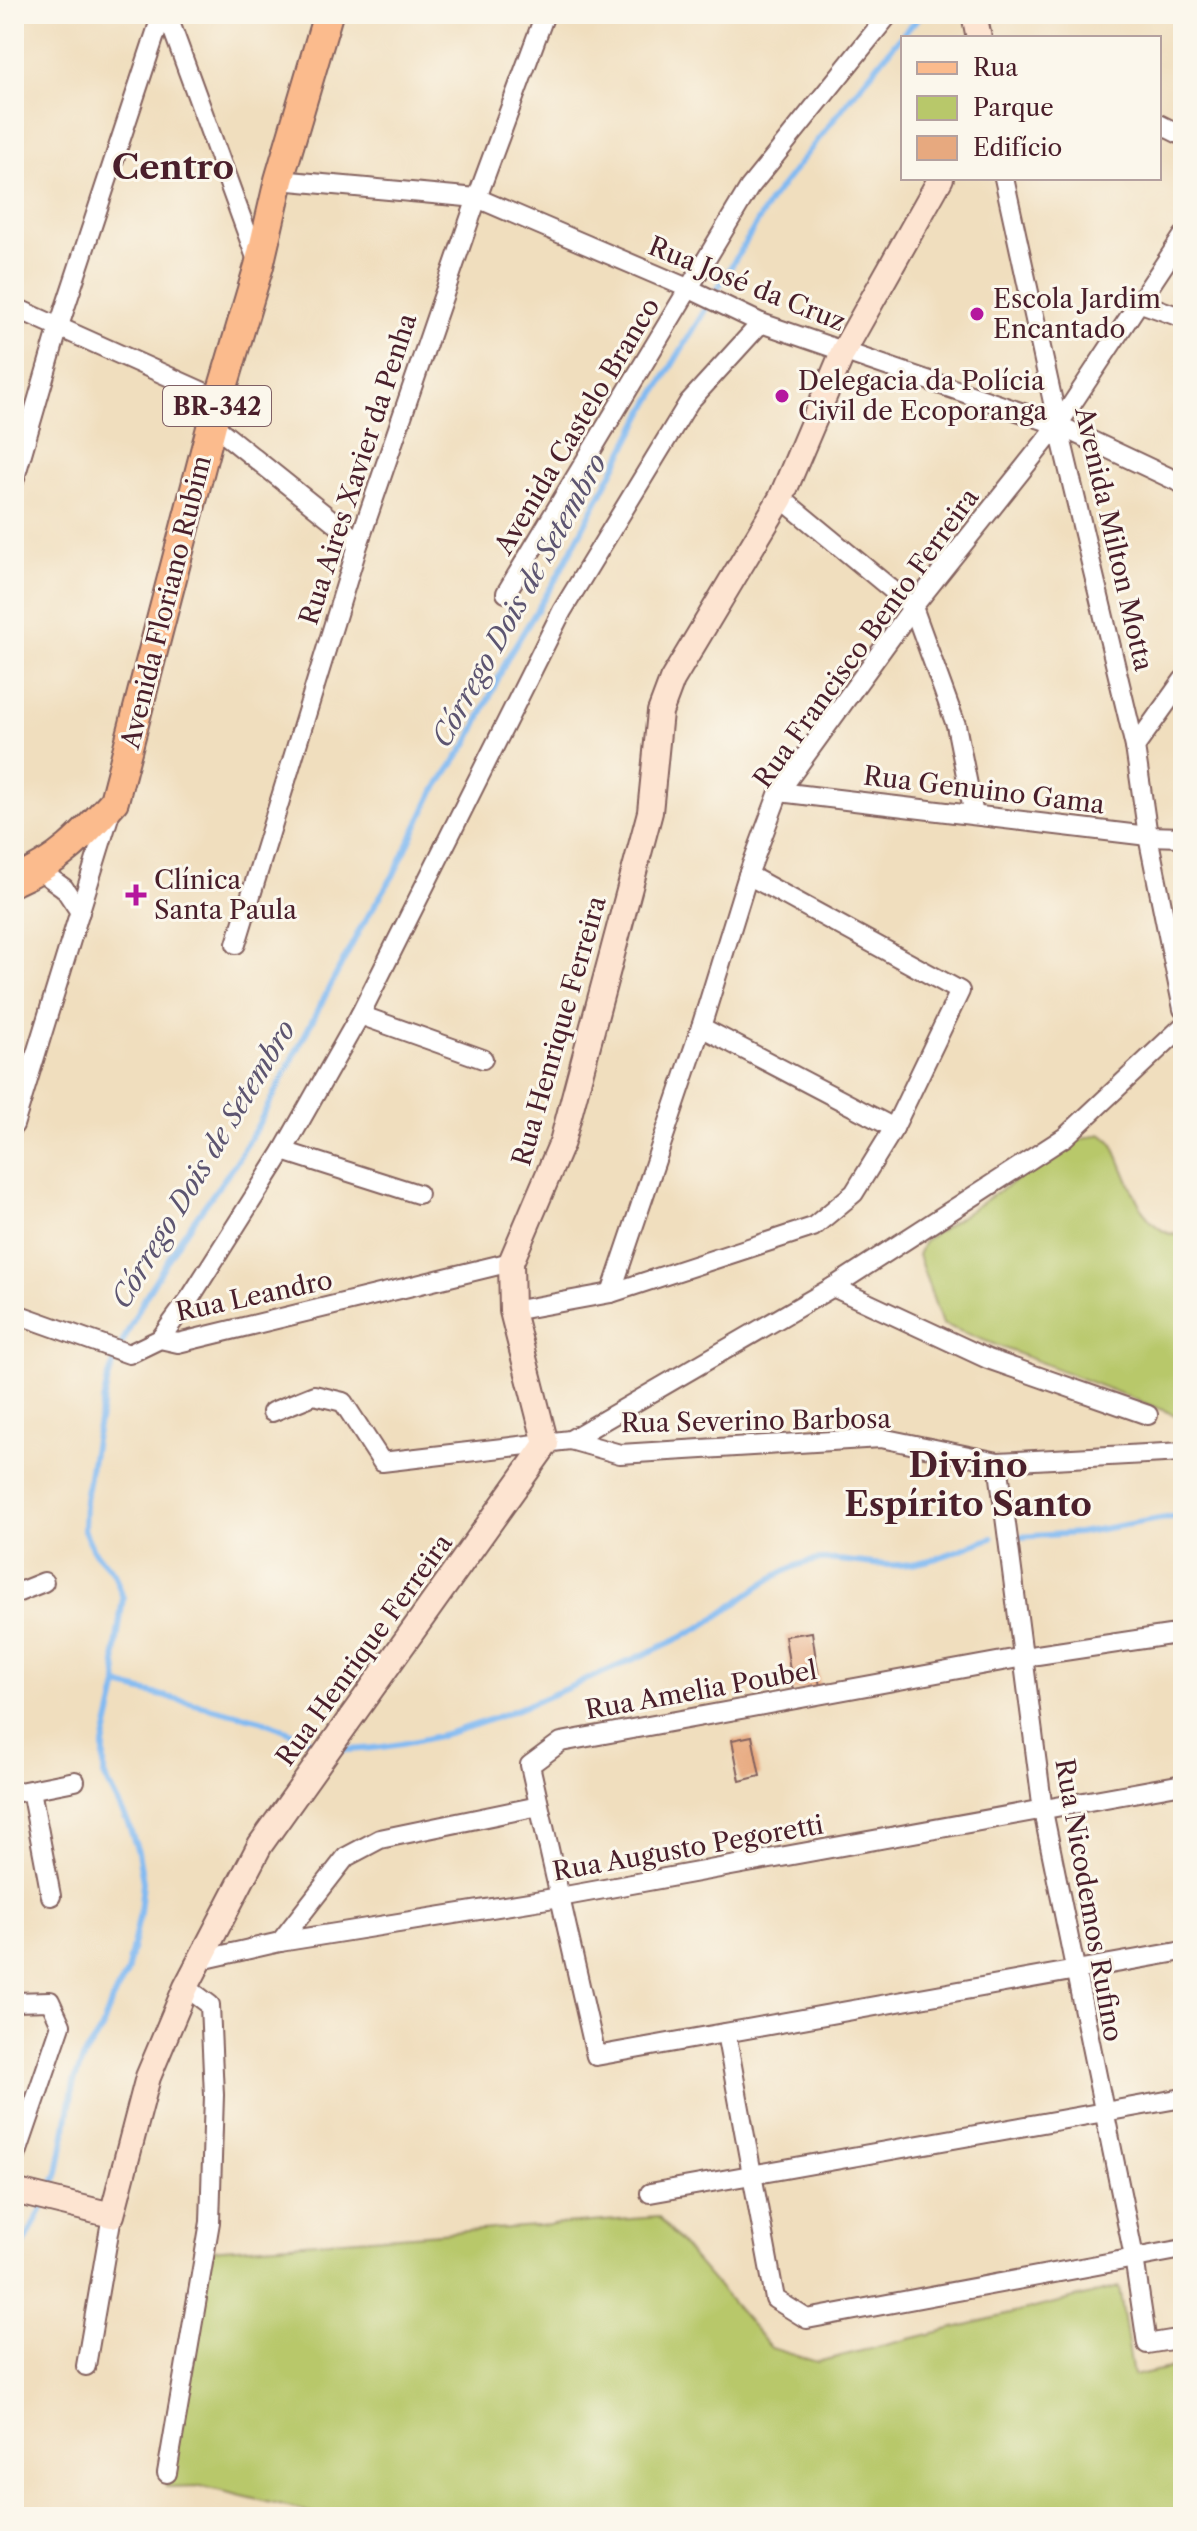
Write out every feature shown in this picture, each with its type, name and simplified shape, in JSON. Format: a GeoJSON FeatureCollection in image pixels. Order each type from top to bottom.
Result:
{"type":"FeatureCollection","features":[{"type":"Feature","properties":{"kind":"main road","name":"Avenida Floriano Rubim"},"geometry":{"type":"LineString","coordinates":[[114,801],[215,412],[259,266],[279,180],[328,14]]}},
{"type":"Feature","properties":{"kind":"main road","name":"BR-342"},"geometry":{"type":"LineString","coordinates":[[27,875],[76,844],[114,801]]}},
{"type":"Feature","properties":{"kind":"street"},"geometry":{"type":"LineString","coordinates":[[164,14],[259,266]]}},
{"type":"Feature","properties":{"kind":"street"},"geometry":{"type":"LineString","coordinates":[[14,481],[59,326],[164,14]]}},
{"type":"Feature","properties":{"kind":"street","name":"Rua Aires Xavier da Penha"},"geometry":{"type":"LineString","coordinates":[[236,944],[359,542],[477,198],[545,14]]}},
{"type":"Feature","properties":{"kind":"street","name":"Avenida Castelo Branco"},"geometry":{"type":"LineString","coordinates":[[506,593],[749,188],[889,14]]}},
{"type":"Feature","properties":{"kind":"street"},"geometry":{"type":"LineString","coordinates":[[1161,125],[1183,136]]}},
{"type":"Feature","properties":{"kind":"street","name":"Rua José da Cruz"},"geometry":{"type":"LineString","coordinates":[[279,180],[477,198],[690,289],[761,323],[1058,425],[1183,484]]}},
{"type":"Feature","properties":{"kind":"street","name":"Rua Henrique Ferreira"},"geometry":{"type":"LineString","coordinates":[[86,2366],[112,2215],[148,2077],[186,1987],[260,1845],[558,1442],[512,1311],[511,1262],[562,1142],[650,812],[660,712],[672,680],[781,498],[843,352],[940,180]]}},
{"type":"Feature","properties":{"kind":"street","name":"Avenida Milton Motta"},"geometry":{"type":"LineString","coordinates":[[1004,180],[1058,425],[1135,747],[1148,836],[1183,1009]]}},
{"type":"Feature","properties":{"kind":"street","name":"Rua Francisco Bento Ferreira"},"geometry":{"type":"LineString","coordinates":[[611,1293],[701,1027],[748,875],[779,792],[913,607],[1058,425],[1183,236]]}},
{"type":"Feature","properties":{"kind":"street"},"geometry":{"type":"LineString","coordinates":[[1138,302],[1183,318]]}},
{"type":"Feature","properties":{"kind":"street"},"geometry":{"type":"LineString","coordinates":[[14,307],[59,326],[215,412],[359,542]]}},
{"type":"Feature","properties":{"kind":"street"},"geometry":{"type":"LineString","coordinates":[[160,1339],[192,1295],[283,1151],[360,1015],[562,611],[689,402],[761,323]]}},
{"type":"Feature","properties":{"kind":"street"},"geometry":{"type":"LineString","coordinates":[[781,498],[913,607],[956,725],[974,815]]}},
{"type":"Feature","properties":{"kind":"street"},"geometry":{"type":"LineString","coordinates":[[1135,747],[1183,680]]}},
{"type":"Feature","properties":{"kind":"street","name":"Rua Genuino Gama"},"geometry":{"type":"LineString","coordinates":[[779,792],[1148,836],[1183,837]]}},
{"type":"Feature","properties":{"kind":"street","name":"Avenida Floriano Rubim"},"geometry":{"type":"LineString","coordinates":[[14,1125],[17,1106],[114,801]]}},
{"type":"Feature","properties":{"kind":"street"},"geometry":{"type":"LineString","coordinates":[[27,875],[64,888],[80,912]]}},
{"type":"Feature","properties":{"kind":"street"},"geometry":{"type":"LineString","coordinates":[[512,1311],[611,1293],[813,1227],[854,1193],[894,1128],[960,991],[748,875]]}},
{"type":"Feature","properties":{"kind":"street"},"geometry":{"type":"LineString","coordinates":[[360,1015],[483,1059]]}},
{"type":"Feature","properties":{"kind":"street"},"geometry":{"type":"LineString","coordinates":[[272,1412],[314,1395],[343,1402],[382,1462],[558,1442],[833,1287],[1065,1137],[1183,1026]]}},
{"type":"Feature","properties":{"kind":"street"},"geometry":{"type":"LineString","coordinates":[[701,1027],[894,1128]]}},
{"type":"Feature","properties":{"kind":"street"},"geometry":{"type":"LineString","coordinates":[[283,1151],[418,1194]]}},
{"type":"Feature","properties":{"kind":"street","name":"Rua Leandro"},"geometry":{"type":"LineString","coordinates":[[14,1313],[129,1354],[160,1339],[178,1343],[511,1262]]}},
{"type":"Feature","properties":{"kind":"street"},"geometry":{"type":"LineString","coordinates":[[833,1287],[988,1359],[1148,1415]]}},
{"type":"Feature","properties":{"kind":"street","name":"Rua Severino Barbosa"},"geometry":{"type":"LineString","coordinates":[[558,1442],[620,1454],[881,1438],[998,1462],[1183,1452]]}},
{"type":"Feature","properties":{"kind":"street","name":"Rua Nicodemos Rufino"},"geometry":{"type":"LineString","coordinates":[[998,1462],[1043,1811],[1134,2257],[1147,2344],[1183,2338]]}},
{"type":"Feature","properties":{"kind":"street"},"geometry":{"type":"LineString","coordinates":[[14,1594],[44,1582]]}},
{"type":"Feature","properties":{"kind":"street","name":"Rua Amelia Poubel"},"geometry":{"type":"LineString","coordinates":[[726,2033],[596,2056],[530,1765],[561,1742],[1024,1657],[1183,1633]]}},
{"type":"Feature","properties":{"kind":"street"},"geometry":{"type":"LineString","coordinates":[[51,1896],[23,1791],[75,1781]]}},
{"type":"Feature","properties":{"kind":"street","name":"Rua Augusto Pegoretti"},"geometry":{"type":"LineString","coordinates":[[201,1960],[280,1942],[560,1897],[1183,1784]]}},
{"type":"Feature","properties":{"kind":"street"},"geometry":{"type":"LineString","coordinates":[[280,1942],[346,1857],[380,1839],[539,1806]]}},
{"type":"Feature","properties":{"kind":"street"},"geometry":{"type":"LineString","coordinates":[[1183,1951],[726,2033],[775,2299],[807,2319],[1183,2249]]}},
{"type":"Feature","properties":{"kind":"street"},"geometry":{"type":"LineString","coordinates":[[167,2473],[210,2222],[214,2095],[210,2005],[186,1987]]}},
{"type":"Feature","properties":{"kind":"street"},"geometry":{"type":"LineString","coordinates":[[14,2002],[50,2001],[61,2025],[14,2162]]}},
{"type":"Feature","properties":{"kind":"street"},"geometry":{"type":"LineString","coordinates":[[650,2193],[1183,2098]]}},
{"type":"Feature","properties":{"kind":"street"},"geometry":{"type":"LineString","coordinates":[[23,2194],[112,2215]]}},
{"type":"Feature","properties":{"kind":"green space"},"geometry":{"type":"Polygon","coordinates":[[[1101,1134],[1111,1141],[1146,1214],[1156,1226],[1168,1233],[1183,1235],[1183,1418],[942,1324],[918,1255],[924,1241],[1073,1142],[1101,1134]]]}},
{"type":"Feature","properties":{"kind":"green space"},"geometry":{"type":"Polygon","coordinates":[[[658,2217],[771,2348],[817,2362],[1119,2287],[1133,2376],[1183,2365],[1183,2517],[329,2517],[201,2486],[166,2487],[209,2250],[658,2217]]]}},
{"type":"Feature","properties":{"kind":"building"},"geometry":{"type":"Polygon","coordinates":[[[14,954],[23,974],[14,978],[14,954]]]}},
{"type":"Feature","properties":{"kind":"building"},"geometry":{"type":"Polygon","coordinates":[[[812,1632],[820,1687],[793,1691],[785,1636],[812,1632]]]}},
{"type":"Feature","properties":{"kind":"building"},"geometry":{"type":"Polygon","coordinates":[[[752,1736],[760,1776],[740,1781],[732,1740],[752,1736]]]}},
{"type":"Feature","properties":{"kind":"waterway","name":"Córrego Dois de Setembro"},"geometry":{"type":"LineString","coordinates":[[901,36],[922,14]]}},
{"type":"Feature","properties":{"kind":"waterway","name":"Córrego Dois de Setembro"},"geometry":{"type":"LineString","coordinates":[[49,2194],[58,2173],[74,2082],[127,1973],[140,1913],[143,1882],[138,1852],[128,1823],[104,1775],[104,1745],[118,1685],[115,1654],[123,1598],[114,1573],[93,1550],[84,1530],[85,1500],[95,1440],[108,1379],[118,1351],[145,1297],[181,1238],[235,1164],[258,1125],[361,927],[393,876],[433,793],[469,741],[508,657],[556,579],[643,414],[770,201],[901,36]]}},
{"type":"Feature","properties":{"kind":"waterway"},"geometry":{"type":"LineString","coordinates":[[1018,1537],[1078,1533],[1183,1515]]}},
{"type":"Feature","properties":{"kind":"waterway"},"geometry":{"type":"LineString","coordinates":[[338,1750],[403,1744],[498,1717],[685,1635],[780,1574],[808,1562],[831,1560],[911,1564],[935,1559],[992,1538]]}},
{"type":"Feature","properties":{"kind":"waterway"},"geometry":{"type":"LineString","coordinates":[[118,1685],[261,1720],[311,1741]]}},
{"type":"Feature","properties":{"kind":"waterway","name":"Córrego Dois de Setembro"},"geometry":{"type":"LineString","coordinates":[[14,2265],[44,2204]]}},
{"type":"Feature","properties":{"kind":"place","name":"Escola Jardim Encantado"},"geometry":{"type":"Point","coordinates":[977,314]}},
{"type":"Feature","properties":{"kind":"place","name":"Delegacia da Polícia Civil de Ecoporanga"},"geometry":{"type":"Point","coordinates":[782,396]}},
{"type":"Feature","properties":{"kind":"place","name":"Clínica Santa Paula"},"geometry":{"type":"Point","coordinates":[136,895]}},
{"type":"Feature","properties":{"kind":"district","name":"Centro"},"geometry":{"type":"Point","coordinates":[173,167]}},
{"type":"Feature","properties":{"kind":"district","name":"Divino Espírito Santo"},"geometry":{"type":"Point","coordinates":[968,1484]}}]}
